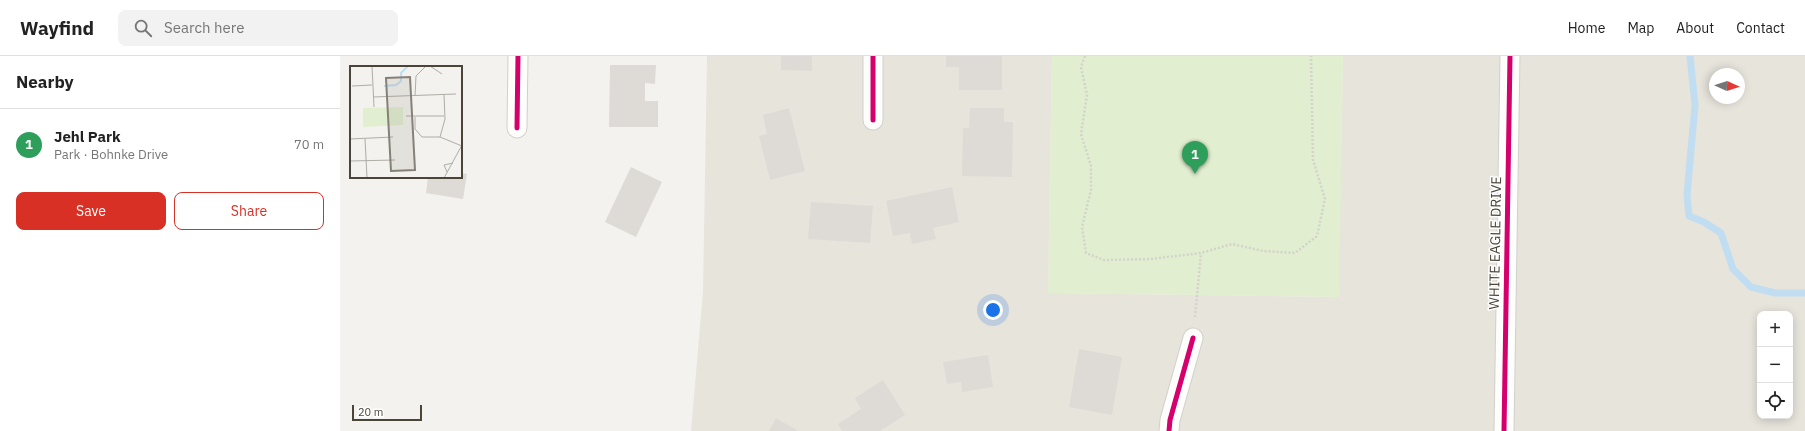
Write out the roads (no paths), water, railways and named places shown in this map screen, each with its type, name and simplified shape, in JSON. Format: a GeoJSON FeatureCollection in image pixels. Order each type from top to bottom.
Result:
{"type":"FeatureCollection","features":[{"type":"Feature","properties":{"kind":"street"},"geometry":{"type":"LineString","coordinates":[[517,128],[518,56]]}},
{"type":"Feature","properties":{"kind":"street"},"geometry":{"type":"LineString","coordinates":[[873,56],[874,120]]}},
{"type":"Feature","properties":{"kind":"street","name":"WHITE EAGLE DRIVE"},"geometry":{"type":"LineString","coordinates":[[1504,431],[1510,56]]}},
{"type":"Feature","properties":{"kind":"street"},"geometry":{"type":"LineString","coordinates":[[1169,431],[1170,420],[1193,338]]}},
{"type":"Feature","properties":{"kind":"waterway"},"geometry":{"type":"LineString","coordinates":[[1690,56],[1695,105],[1687,195],[1689,216],[1704,222],[1721,233],[1733,269],[1751,287],[1775,293],[1805,293]]}},
{"type":"Feature","properties":{"kind":"place","name":"Jehl Park"},"geometry":{"type":"Point","coordinates":[1195,174]}}]}
